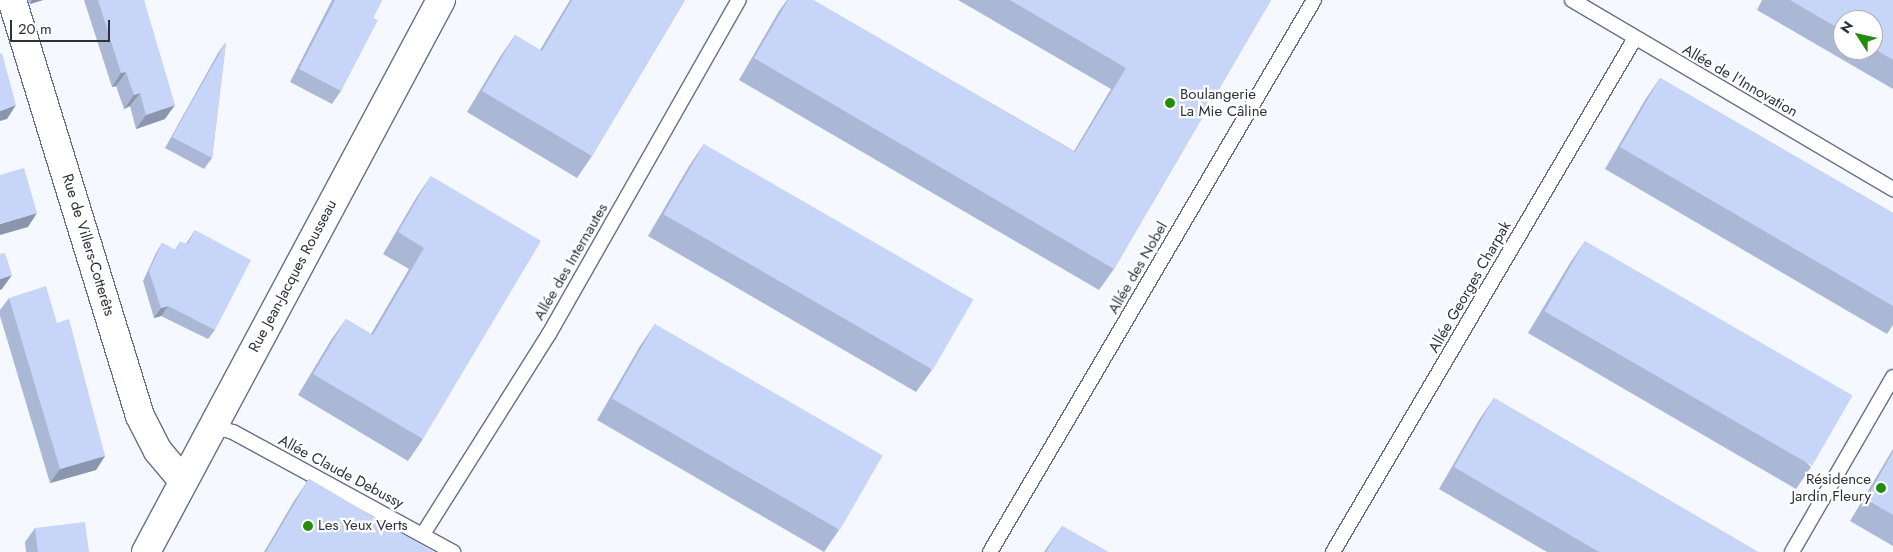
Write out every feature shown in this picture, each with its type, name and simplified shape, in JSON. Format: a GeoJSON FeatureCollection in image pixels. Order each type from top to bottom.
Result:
{"type":"FeatureCollection","features":[{"type":"Feature","properties":{"kind":"street","name":"Rue de Villers-Cotterêts"},"geometry":{"type":"LineString","coordinates":[[12,0],[140,416],[158,451],[183,480]]}},
{"type":"Feature","properties":{"kind":"street","name":"Rue Jean-Jacques Rousseau"},"geometry":{"type":"LineString","coordinates":[[146,552],[441,0]]}},
{"type":"Feature","properties":{"kind":"lane","name":"Allée des Internautes"},"geometry":{"type":"LineString","coordinates":[[424,534],[549,334],[739,0]]}},
{"type":"Feature","properties":{"kind":"lane","name":"Allée des Nobel"},"geometry":{"type":"LineString","coordinates":[[990,552],[1314,0]]}},
{"type":"Feature","properties":{"kind":"lane","name":"Allée de l'Innovation"},"geometry":{"type":"LineString","coordinates":[[1572,0],[1893,189]]}},
{"type":"Feature","properties":{"kind":"lane","name":"Allée Georges Charpak"},"geometry":{"type":"LineString","coordinates":[[1333,552],[1635,38]]}},
{"type":"Feature","properties":{"kind":"lane"},"geometry":{"type":"LineString","coordinates":[[1792,552],[1893,377]]}},
{"type":"Feature","properties":{"kind":"lane","name":"Allée Claude Debussy"},"geometry":{"type":"LineString","coordinates":[[212,426],[233,432],[424,534],[452,552]]}},
{"type":"Feature","properties":{"kind":"building"},"geometry":{"type":"Polygon","coordinates":[[[98,0],[144,0],[175,105],[146,115],[140,93],[134,95],[126,72],[121,73],[98,0]]]}},
{"type":"Feature","properties":{"kind":"building"},"geometry":{"type":"Polygon","coordinates":[[[335,0],[382,0],[373,18],[378,20],[341,91],[299,69],[335,0]]]}},
{"type":"Feature","properties":{"kind":"building"},"geometry":{"type":"Polygon","coordinates":[[[572,0],[685,0],[592,156],[482,91],[515,35],[542,51],[572,0]]]}},
{"type":"Feature","properties":{"kind":"building"},"geometry":{"type":"Polygon","coordinates":[[[788,0],[813,0],[1075,152],[1126,68],[1010,0],[1271,0],[1114,269],[754,58],[788,0]]]}},
{"type":"Feature","properties":{"kind":"building"},"geometry":{"type":"Polygon","coordinates":[[[1790,0],[1893,0],[1893,60],[1883,54],[1883,10],[1833,10],[1833,25],[1790,0]]]}},
{"type":"Feature","properties":{"kind":"building"},"geometry":{"type":"Polygon","coordinates":[[[226,42],[212,158],[172,137],[226,42]]]}},
{"type":"Feature","properties":{"kind":"building"},"geometry":{"type":"Polygon","coordinates":[[[2,53],[16,105],[0,111],[0,54],[2,53]]]}},
{"type":"Feature","properties":{"kind":"building"},"geometry":{"type":"Polygon","coordinates":[[[1660,78],[1893,213],[1893,306],[1620,147],[1660,78]]]}},
{"type":"Feature","properties":{"kind":"building"},"geometry":{"type":"Polygon","coordinates":[[[704,144],[973,300],[933,370],[664,214],[704,144]]]}},
{"type":"Feature","properties":{"kind":"building"},"geometry":{"type":"Polygon","coordinates":[[[24,168],[37,213],[0,224],[0,175],[24,168]]]}},
{"type":"Feature","properties":{"kind":"building"},"geometry":{"type":"Polygon","coordinates":[[[431,176],[541,241],[423,439],[313,374],[346,319],[373,335],[424,248],[398,232],[431,176]]]}},
{"type":"Feature","properties":{"kind":"building"},"geometry":{"type":"Polygon","coordinates":[[[195,230],[251,260],[215,330],[168,306],[161,308],[149,271],[162,243],[176,250],[180,242],[188,244],[195,230]]]}},
{"type":"Feature","properties":{"kind":"building"},"geometry":{"type":"Polygon","coordinates":[[[1585,241],[1853,396],[1812,466],[1544,311],[1585,241]]]}},
{"type":"Feature","properties":{"kind":"building"},"geometry":{"type":"Polygon","coordinates":[[[5,253],[12,275],[0,279],[0,254],[5,253]]]}},
{"type":"Feature","properties":{"kind":"building"},"geometry":{"type":"Polygon","coordinates":[[[46,286],[57,323],[69,319],[105,456],[60,469],[9,298],[46,286]]]}},
{"type":"Feature","properties":{"kind":"building"},"geometry":{"type":"Polygon","coordinates":[[[655,324],[883,456],[840,530],[612,398],[655,324]]]}},
{"type":"Feature","properties":{"kind":"building"},"geometry":{"type":"Polygon","coordinates":[[[1494,398],[1758,552],[1599,552],[1454,467],[1494,398]]]}},
{"type":"Feature","properties":{"kind":"building"},"geometry":{"type":"Polygon","coordinates":[[[1893,452],[1893,515],[1866,499],[1893,452]]]}},
{"type":"Feature","properties":{"kind":"building"},"geometry":{"type":"Polygon","coordinates":[[[309,479],[433,552],[266,552],[309,479]]]}},
{"type":"Feature","properties":{"kind":"building"},"geometry":{"type":"Polygon","coordinates":[[[85,522],[89,552],[38,552],[35,528],[85,522]]]}},
{"type":"Feature","properties":{"kind":"building"},"geometry":{"type":"Polygon","coordinates":[[[1062,526],[1108,552],[1046,552],[1062,526]]]}},
{"type":"Feature","properties":{"kind":"place","name":"Boulangerie La Mie Câline"},"geometry":{"type":"Point","coordinates":[1170,103]}},
{"type":"Feature","properties":{"kind":"place","name":"Résidence Jardin Fleury"},"geometry":{"type":"Point","coordinates":[1881,488]}},
{"type":"Feature","properties":{"kind":"place","name":"Les Yeux Verts"},"geometry":{"type":"Point","coordinates":[308,526]}}]}
